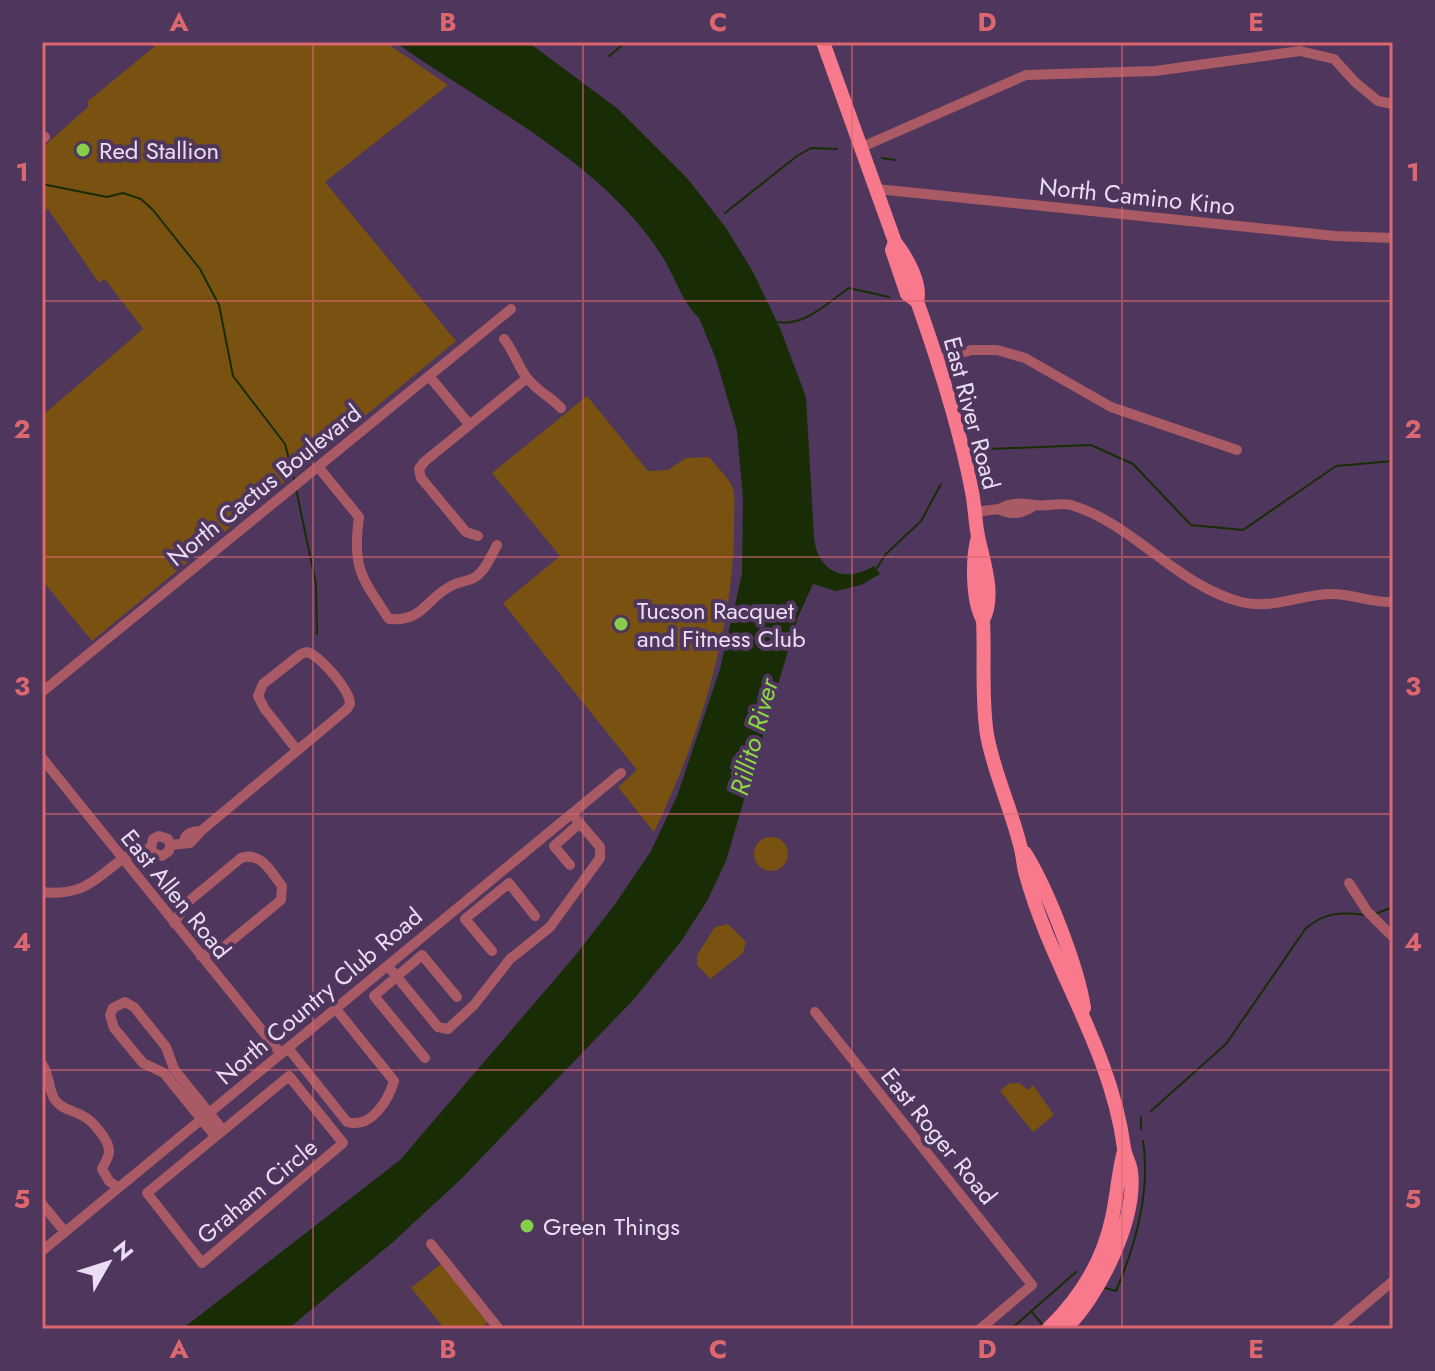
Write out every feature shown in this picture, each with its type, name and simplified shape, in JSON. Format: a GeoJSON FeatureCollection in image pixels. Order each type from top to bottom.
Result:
{"type":"FeatureCollection","features":[{"type":"Feature","properties":{"kind":"main road","name":"East River Road"},"geometry":{"type":"LineString","coordinates":[[823,42],[895,242],[892,250],[907,294],[917,301],[938,360],[975,512],[978,537],[973,554],[978,611],[983,620],[983,703],[988,736],[1020,845],[1037,872],[1081,989],[1085,1016],[1111,1087],[1131,1170],[1122,1230],[1110,1264],[1095,1292],[1065,1329]]}},
{"type":"Feature","properties":{"kind":"main road","name":"East River Road"},"geometry":{"type":"LineString","coordinates":[[1048,1329],[1074,1300],[1102,1250],[1112,1220],[1118,1170],[1124,1151]]}},
{"type":"Feature","properties":{"kind":"street"},"geometry":{"type":"LineString","coordinates":[[862,147],[1026,75],[1155,71],[1300,51],[1334,59],[1378,101],[1393,104]]}},
{"type":"Feature","properties":{"kind":"street","name":"North Camino Kino"},"geometry":{"type":"LineString","coordinates":[[877,189],[1335,236],[1393,238]]}},
{"type":"Feature","properties":{"kind":"street","name":"North Cactus Boulevard"},"geometry":{"type":"LineString","coordinates":[[42,692],[511,309]]}},
{"type":"Feature","properties":{"kind":"street"},"geometry":{"type":"LineString","coordinates":[[504,339],[527,378],[540,393],[552,398],[561,408]]}},
{"type":"Feature","properties":{"kind":"street"},"geometry":{"type":"LineString","coordinates":[[938,360],[971,350],[997,350],[1025,358],[1111,407],[1237,450]]}},
{"type":"Feature","properties":{"kind":"street"},"geometry":{"type":"LineString","coordinates":[[429,376],[469,424]]}},
{"type":"Feature","properties":{"kind":"street"},"geometry":{"type":"LineString","coordinates":[[478,536],[466,532],[421,478],[420,467],[527,378]]}},
{"type":"Feature","properties":{"kind":"street"},"geometry":{"type":"LineString","coordinates":[[319,468],[359,517],[355,558],[360,575],[389,619],[405,620],[452,585],[475,578],[482,572],[497,545]]}},
{"type":"Feature","properties":{"kind":"street"},"geometry":{"type":"LineString","coordinates":[[975,512],[999,509],[1009,514],[1027,511],[1035,505],[1068,504],[1105,520],[1192,582],[1244,603],[1271,605],[1332,594],[1393,602]]}},
{"type":"Feature","properties":{"kind":"street"},"geometry":{"type":"LineString","coordinates":[[42,892],[57,894],[78,891],[136,850],[151,848],[153,839],[159,836],[168,839],[170,845],[190,843],[347,709],[351,698],[318,657],[307,652],[263,684],[258,696],[297,750]]}},
{"type":"Feature","properties":{"kind":"street","name":"East Allen Road"},"geometry":{"type":"LineString","coordinates":[[42,758],[201,956],[347,1122],[358,1124],[366,1122],[384,1103],[394,1081],[336,1009]]}},
{"type":"Feature","properties":{"kind":"street","name":"North Country Club Road"},"geometry":{"type":"LineString","coordinates":[[42,1251],[621,773]]}},
{"type":"Feature","properties":{"kind":"street"},"geometry":{"type":"LineString","coordinates":[[388,966],[438,1027],[448,1029],[510,959],[546,931],[600,858],[600,847],[572,814]]}},
{"type":"Feature","properties":{"kind":"street"},"geometry":{"type":"LineString","coordinates":[[570,865],[554,846],[580,823]]}},
{"type":"Feature","properties":{"kind":"street"},"geometry":{"type":"LineString","coordinates":[[174,923],[189,901],[241,858],[249,855],[258,857],[282,886],[281,900],[225,946],[201,956]]}},
{"type":"Feature","properties":{"kind":"street"},"geometry":{"type":"LineString","coordinates":[[492,951],[465,919],[509,883],[535,916]]}},
{"type":"Feature","properties":{"kind":"street"},"geometry":{"type":"LineString","coordinates":[[1349,883],[1367,911],[1393,937]]}},
{"type":"Feature","properties":{"kind":"street"},"geometry":{"type":"LineString","coordinates":[[481,889],[489,900]]}},
{"type":"Feature","properties":{"kind":"street"},"geometry":{"type":"LineString","coordinates":[[425,1058],[374,996],[422,955],[457,997]]}},
{"type":"Feature","properties":{"kind":"street"},"geometry":{"type":"LineString","coordinates":[[206,1116],[164,1073],[143,1063],[114,1028],[110,1015],[113,1008],[125,1002],[134,1007],[166,1047],[174,1069],[219,1132]]}},
{"type":"Feature","properties":{"kind":"street","name":"East Roger Road"},"geometry":{"type":"LineString","coordinates":[[815,1012],[1032,1285],[980,1329]]}},
{"type":"Feature","properties":{"kind":"street"},"geometry":{"type":"LineString","coordinates":[[42,1064],[49,1077],[52,1095],[58,1103],[64,1109],[89,1119],[108,1145],[110,1154],[102,1169],[118,1188]]}},
{"type":"Feature","properties":{"kind":"street","name":"Graham Circle"},"geometry":{"type":"LineString","coordinates":[[289,1076],[343,1143],[202,1263],[147,1193],[219,1132],[289,1076]]}},
{"type":"Feature","properties":{"kind":"street"},"geometry":{"type":"LineString","coordinates":[[42,1204],[65,1232]]}},
{"type":"Feature","properties":{"kind":"street"},"geometry":{"type":"LineString","coordinates":[[431,1244],[499,1329]]}},
{"type":"Feature","properties":{"kind":"street"},"geometry":{"type":"LineString","coordinates":[[1336,1329],[1393,1281]]}},
{"type":"Feature","properties":{"kind":"shaded area"},"geometry":{"type":"Polygon","coordinates":[[[160,42],[385,42],[448,85],[325,182],[456,341],[92,641],[42,580],[42,416],[143,329],[105,279],[99,283],[48,209],[42,210],[42,148],[89,106],[87,102],[160,42]]]}},
{"type":"Feature","properties":{"kind":"shaded area","name":"Tucson Racquet and Fitness Club"},"geometry":{"type":"Polygon","coordinates":[[[587,396],[648,471],[668,470],[686,458],[709,457],[730,482],[734,493],[733,561],[721,641],[686,759],[654,832],[618,787],[637,770],[503,603],[560,556],[492,473],[587,396]]]}},
{"type":"Feature","properties":{"kind":"shaded area"},"geometry":{"type":"Polygon","coordinates":[[[771,837],[783,842],[788,854],[783,866],[771,871],[759,866],[754,854],[759,842],[771,837]]]}},
{"type":"Feature","properties":{"kind":"shaded area"},"geometry":{"type":"Polygon","coordinates":[[[728,924],[746,942],[743,953],[710,979],[697,965],[697,955],[715,927],[728,924]]]}},
{"type":"Feature","properties":{"kind":"shaded area"},"geometry":{"type":"Polygon","coordinates":[[[1019,1083],[1028,1090],[1033,1085],[1054,1115],[1033,1132],[1000,1091],[1008,1084],[1019,1083]]]}},
{"type":"Feature","properties":{"kind":"shaded area"},"geometry":{"type":"Polygon","coordinates":[[[441,1264],[488,1322],[479,1329],[445,1329],[411,1288],[441,1264]]]}},
{"type":"Feature","properties":{"kind":"water","name":"Rillito River"},"geometry":{"type":"Polygon","coordinates":[[[395,42],[528,42],[618,109],[688,179],[726,228],[753,272],[780,328],[806,397],[814,538],[821,559],[835,572],[853,574],[874,566],[880,574],[861,585],[836,591],[813,584],[798,617],[726,861],[707,901],[682,940],[635,998],[460,1180],[393,1242],[288,1329],[182,1329],[400,1160],[613,907],[651,851],[677,796],[720,669],[742,574],[743,499],[737,431],[716,359],[699,318],[683,296],[662,256],[624,208],[574,163],[395,42]]]}},
{"type":"Feature","properties":{"kind":"waterway"},"geometry":{"type":"LineString","coordinates":[[609,56],[626,42]]}},
{"type":"Feature","properties":{"kind":"waterway"},"geometry":{"type":"LineString","coordinates":[[725,213],[797,156],[811,148],[837,149]]}},
{"type":"Feature","properties":{"kind":"waterway"},"geometry":{"type":"LineString","coordinates":[[882,158],[895,160]]}},
{"type":"Feature","properties":{"kind":"waterway"},"geometry":{"type":"LineString","coordinates":[[42,184],[107,197],[123,193],[141,199],[153,210],[200,269],[219,305],[233,376],[285,444],[294,479]]}},
{"type":"Feature","properties":{"kind":"waterway"},"geometry":{"type":"LineString","coordinates":[[778,322],[788,323],[807,317],[849,288],[889,297]]}},
{"type":"Feature","properties":{"kind":"waterway"},"geometry":{"type":"LineString","coordinates":[[987,449],[1091,445],[1133,464],[1191,525],[1243,530],[1336,466],[1393,461]]}},
{"type":"Feature","properties":{"kind":"waterway"},"geometry":{"type":"LineString","coordinates":[[877,568],[885,555],[921,521],[941,484]]}},
{"type":"Feature","properties":{"kind":"waterway"},"geometry":{"type":"LineString","coordinates":[[296,489],[316,584],[317,634]]}},
{"type":"Feature","properties":{"kind":"waterway"},"geometry":{"type":"LineString","coordinates":[[1375,914],[1393,907]]}},
{"type":"Feature","properties":{"kind":"waterway"},"geometry":{"type":"LineString","coordinates":[[1151,1111],[1226,1044],[1306,928],[1334,914],[1365,915]]}},
{"type":"Feature","properties":{"kind":"waterway"},"geometry":{"type":"LineString","coordinates":[[1141,1117],[1141,1129]]}},
{"type":"Feature","properties":{"kind":"waterway"},"geometry":{"type":"LineString","coordinates":[[1105,1288],[1116,1291],[1140,1218],[1145,1179],[1143,1141]]}},
{"type":"Feature","properties":{"kind":"waterway"},"geometry":{"type":"LineString","coordinates":[[1011,1329],[1076,1272]]}},
{"type":"Feature","properties":{"kind":"waterway"},"geometry":{"type":"LineString","coordinates":[[1031,1311],[1042,1324]]}},
{"type":"Feature","properties":{"kind":"place","name":"Red Stallion"},"geometry":{"type":"Point","coordinates":[83,150]}},
{"type":"Feature","properties":{"kind":"place","name":"Tucson Racquet and Fitness Club"},"geometry":{"type":"Point","coordinates":[621,624]}},
{"type":"Feature","properties":{"kind":"place","name":"Green Things"},"geometry":{"type":"Point","coordinates":[527,1226]}}]}
